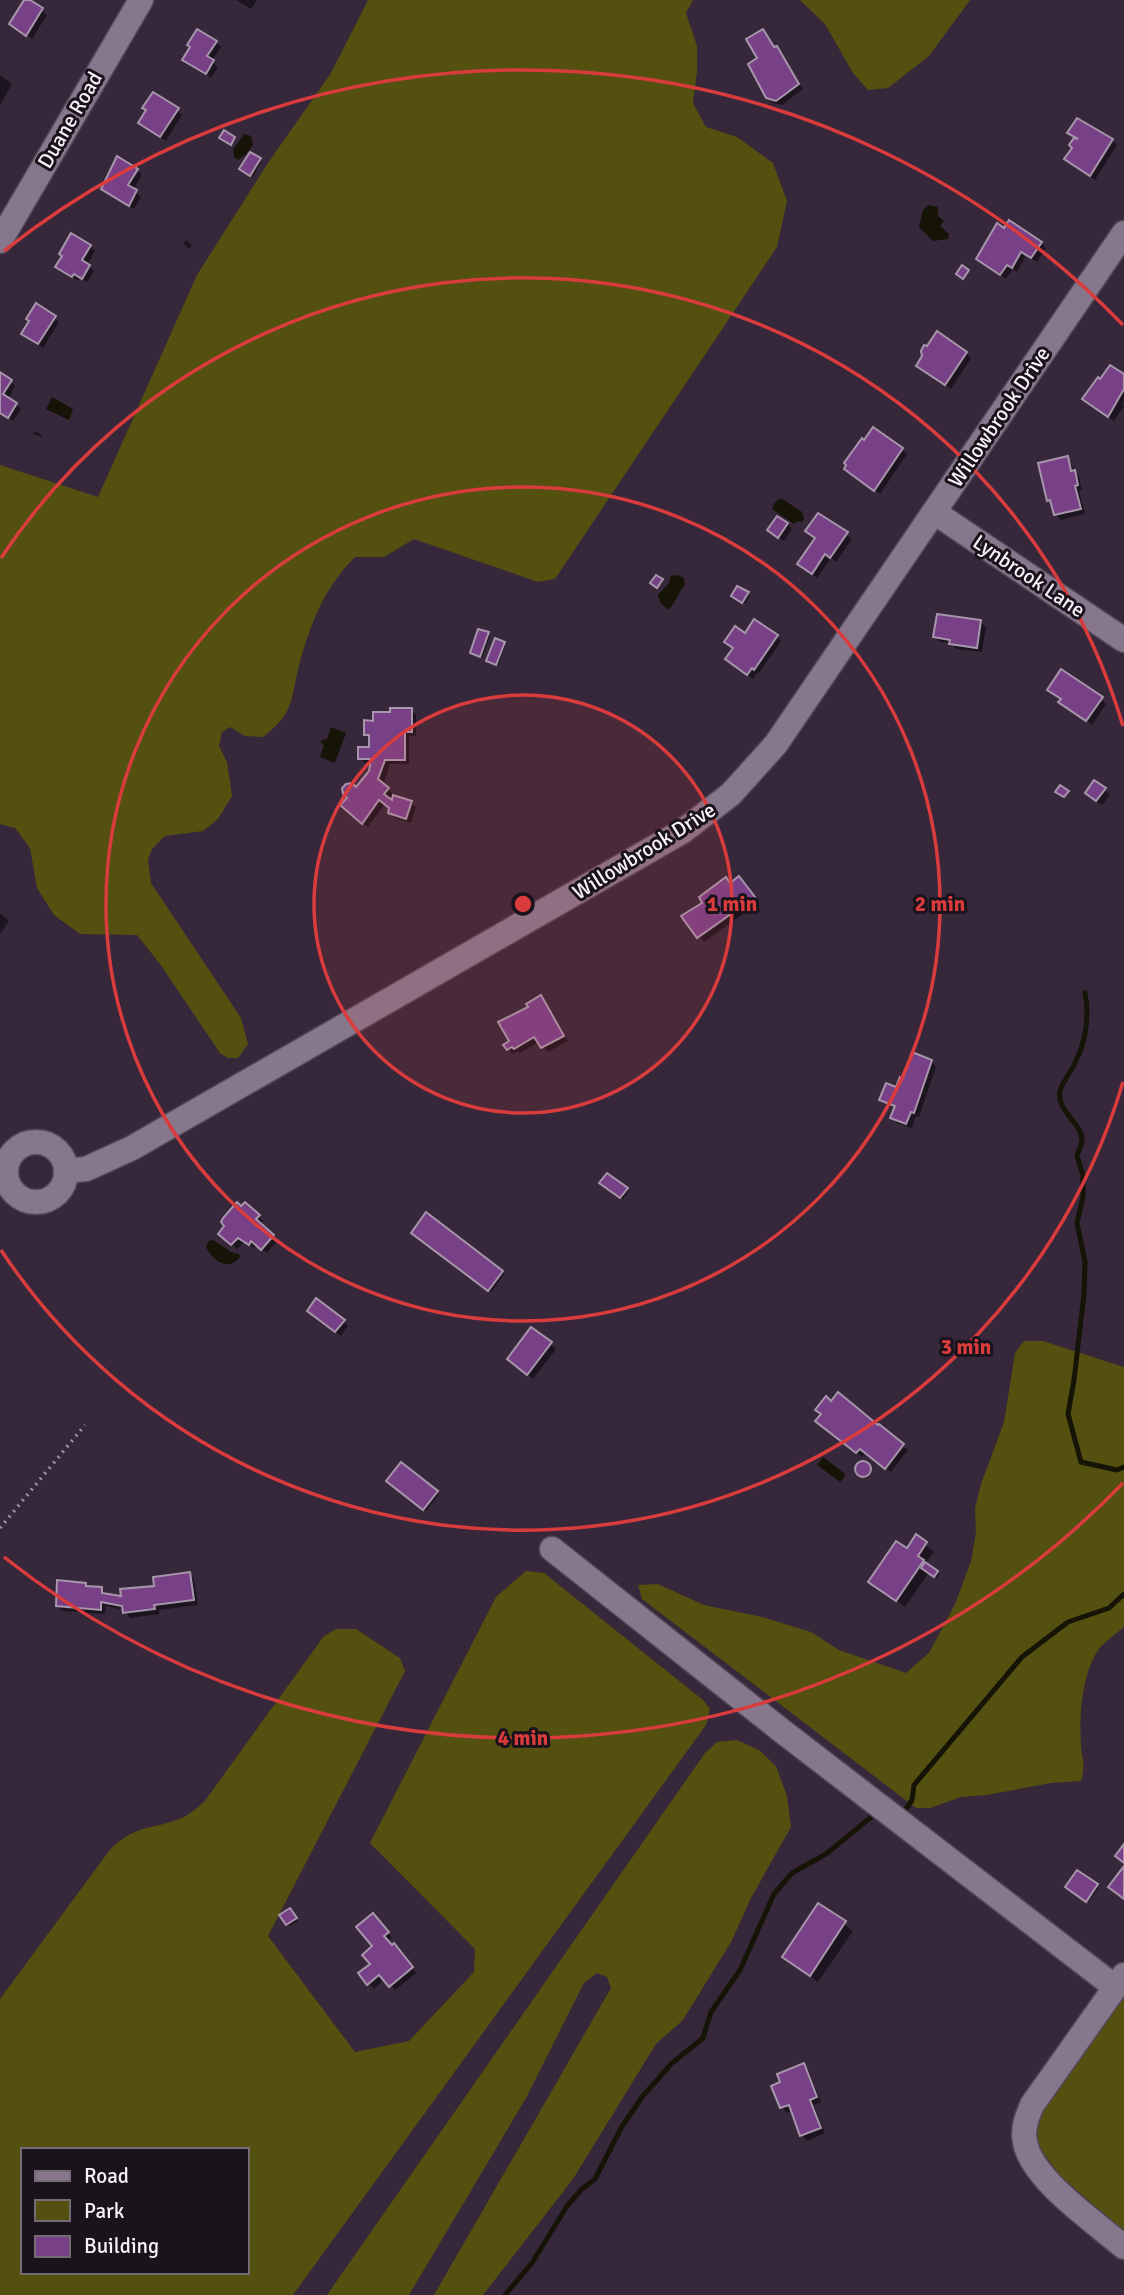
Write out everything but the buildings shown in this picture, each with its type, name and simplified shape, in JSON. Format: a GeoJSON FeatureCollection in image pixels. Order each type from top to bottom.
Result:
{"type":"FeatureCollection","features":[{"type":"Feature","properties":{"kind":"street","name":"Duane Road"},"geometry":{"type":"LineString","coordinates":[[0,241],[141,0]]}},
{"type":"Feature","properties":{"kind":"street","name":"Willowbrook Drive"},"geometry":{"type":"LineString","coordinates":[[66,1171],[86,1169],[132,1147],[468,956],[708,814],[745,780],[776,744],[1124,233]]}},
{"type":"Feature","properties":{"kind":"street","name":"Lynbrook Lane"},"geometry":{"type":"LineString","coordinates":[[934,512],[1124,640]]}},
{"type":"Feature","properties":{"kind":"street"},"geometry":{"type":"LineString","coordinates":[[552,1549],[782,1731],[1120,1981],[1032,2105],[1024,2127],[1024,2140],[1031,2159],[1047,2181],[1124,2247]]}},
{"type":"Feature","properties":{"kind":"path"},"geometry":{"type":"LineString","coordinates":[[0,1528],[85,1425]]}},
{"type":"Feature","properties":{"kind":"green space"},"geometry":{"type":"Polygon","coordinates":[[[368,0],[693,0],[686,13],[697,46],[693,103],[706,127],[737,137],[773,163],[787,201],[777,247],[555,579],[538,582],[414,539],[384,557],[355,557],[335,580],[314,619],[290,704],[281,720],[263,737],[245,736],[230,727],[222,732],[219,746],[227,762],[232,796],[218,819],[203,831],[165,836],[152,849],[148,860],[151,883],[241,1018],[248,1044],[238,1058],[228,1058],[220,1053],[160,964],[137,935],[80,934],[54,915],[37,888],[30,848],[15,828],[0,824],[0,465],[98,497],[197,275],[268,163],[331,73],[368,0]]]}},
{"type":"Feature","properties":{"kind":"green space"},"geometry":{"type":"Polygon","coordinates":[[[800,0],[970,0],[929,56],[888,88],[868,90],[853,73],[825,24],[800,0]]]}},
{"type":"Feature","properties":{"kind":"green space"},"geometry":{"type":"Polygon","coordinates":[[[1024,1341],[1043,1341],[1124,1367],[1124,1627],[1099,1649],[1085,1682],[1081,1720],[1081,1781],[961,1797],[930,1808],[916,1808],[642,1599],[638,1585],[658,1584],[704,1605],[762,1617],[811,1632],[839,1650],[906,1673],[929,1653],[956,1602],[971,1561],[976,1532],[975,1508],[1004,1422],[1015,1353],[1024,1341]]]}},
{"type":"Feature","properties":{"kind":"green space"},"geometry":{"type":"Polygon","coordinates":[[[526,1571],[544,1573],[703,1700],[710,1709],[706,1725],[293,2295],[0,2295],[0,1999],[109,1851],[128,1835],[175,1821],[204,1802],[324,1636],[336,1629],[356,1629],[400,1658],[405,1671],[268,1936],[355,2052],[409,2041],[474,1972],[475,1949],[370,1843],[496,1597],[526,1571]]]}},
{"type":"Feature","properties":{"kind":"green space"},"geometry":{"type":"Polygon","coordinates":[[[737,1740],[759,1750],[776,1766],[787,1796],[791,1827],[751,1898],[731,1942],[683,2020],[656,2044],[573,2179],[483,2295],[434,2295],[611,1988],[607,1977],[597,1973],[584,1983],[526,2098],[409,2295],[327,2295],[705,1753],[717,1742],[737,1740]]]}},
{"type":"Feature","properties":{"kind":"green space"},"geometry":{"type":"Polygon","coordinates":[[[1124,1990],[1124,2231],[1060,2176],[1040,2148],[1033,2124],[1124,1990]]]}},
{"type":"Feature","properties":{"kind":"shaded area"},"geometry":{"type":"Polygon","coordinates":[[[244,134],[251,136],[253,145],[238,160],[234,157],[233,150],[244,134]]]}},
{"type":"Feature","properties":{"kind":"shaded area"},"geometry":{"type":"Polygon","coordinates":[[[928,205],[938,207],[938,216],[944,221],[940,226],[949,234],[948,239],[933,241],[919,227],[923,210],[928,205]]]}},
{"type":"Feature","properties":{"kind":"shaded area"},"geometry":{"type":"Polygon","coordinates":[[[52,397],[73,409],[69,420],[46,409],[52,397]]]}},
{"type":"Feature","properties":{"kind":"shaded area"},"geometry":{"type":"Polygon","coordinates":[[[781,498],[802,512],[802,522],[794,524],[772,509],[775,502],[781,498]]]}},
{"type":"Feature","properties":{"kind":"shaded area"},"geometry":{"type":"Polygon","coordinates":[[[671,576],[684,578],[685,585],[668,610],[660,602],[658,595],[669,583],[671,576]]]}},
{"type":"Feature","properties":{"kind":"shaded area"},"geometry":{"type":"Polygon","coordinates":[[[331,727],[346,733],[335,763],[320,757],[324,746],[320,741],[327,739],[331,727]]]}},
{"type":"Feature","properties":{"kind":"shaded area"},"geometry":{"type":"Polygon","coordinates":[[[213,1240],[240,1257],[231,1264],[221,1263],[206,1247],[209,1241],[213,1240]]]}},
{"type":"Feature","properties":{"kind":"shaded area"},"geometry":{"type":"Polygon","coordinates":[[[823,1457],[844,1473],[845,1476],[840,1482],[817,1465],[823,1457]]]}},
{"type":"Feature","properties":{"kind":"waterway"},"geometry":{"type":"LineString","coordinates":[[1085,993],[1087,1022],[1084,1040],[1060,1091],[1062,1105],[1081,1134],[1082,1142],[1077,1156],[1083,1175],[1083,1197],[1077,1223],[1085,1262],[1084,1294],[1068,1414],[1081,1462],[1117,1470],[1124,1467]]}},
{"type":"Feature","properties":{"kind":"waterway"},"geometry":{"type":"LineString","coordinates":[[906,1809],[912,1800],[914,1785],[1022,1657],[1068,1622],[1109,1608],[1124,1594]]}},
{"type":"Feature","properties":{"kind":"waterway"},"geometry":{"type":"LineString","coordinates":[[505,2295],[532,2263],[567,2206],[595,2179],[621,2128],[642,2097],[672,2063],[703,2038],[711,2012],[740,1970],[774,1894],[792,1873],[826,1854],[875,1814]]}}]}
